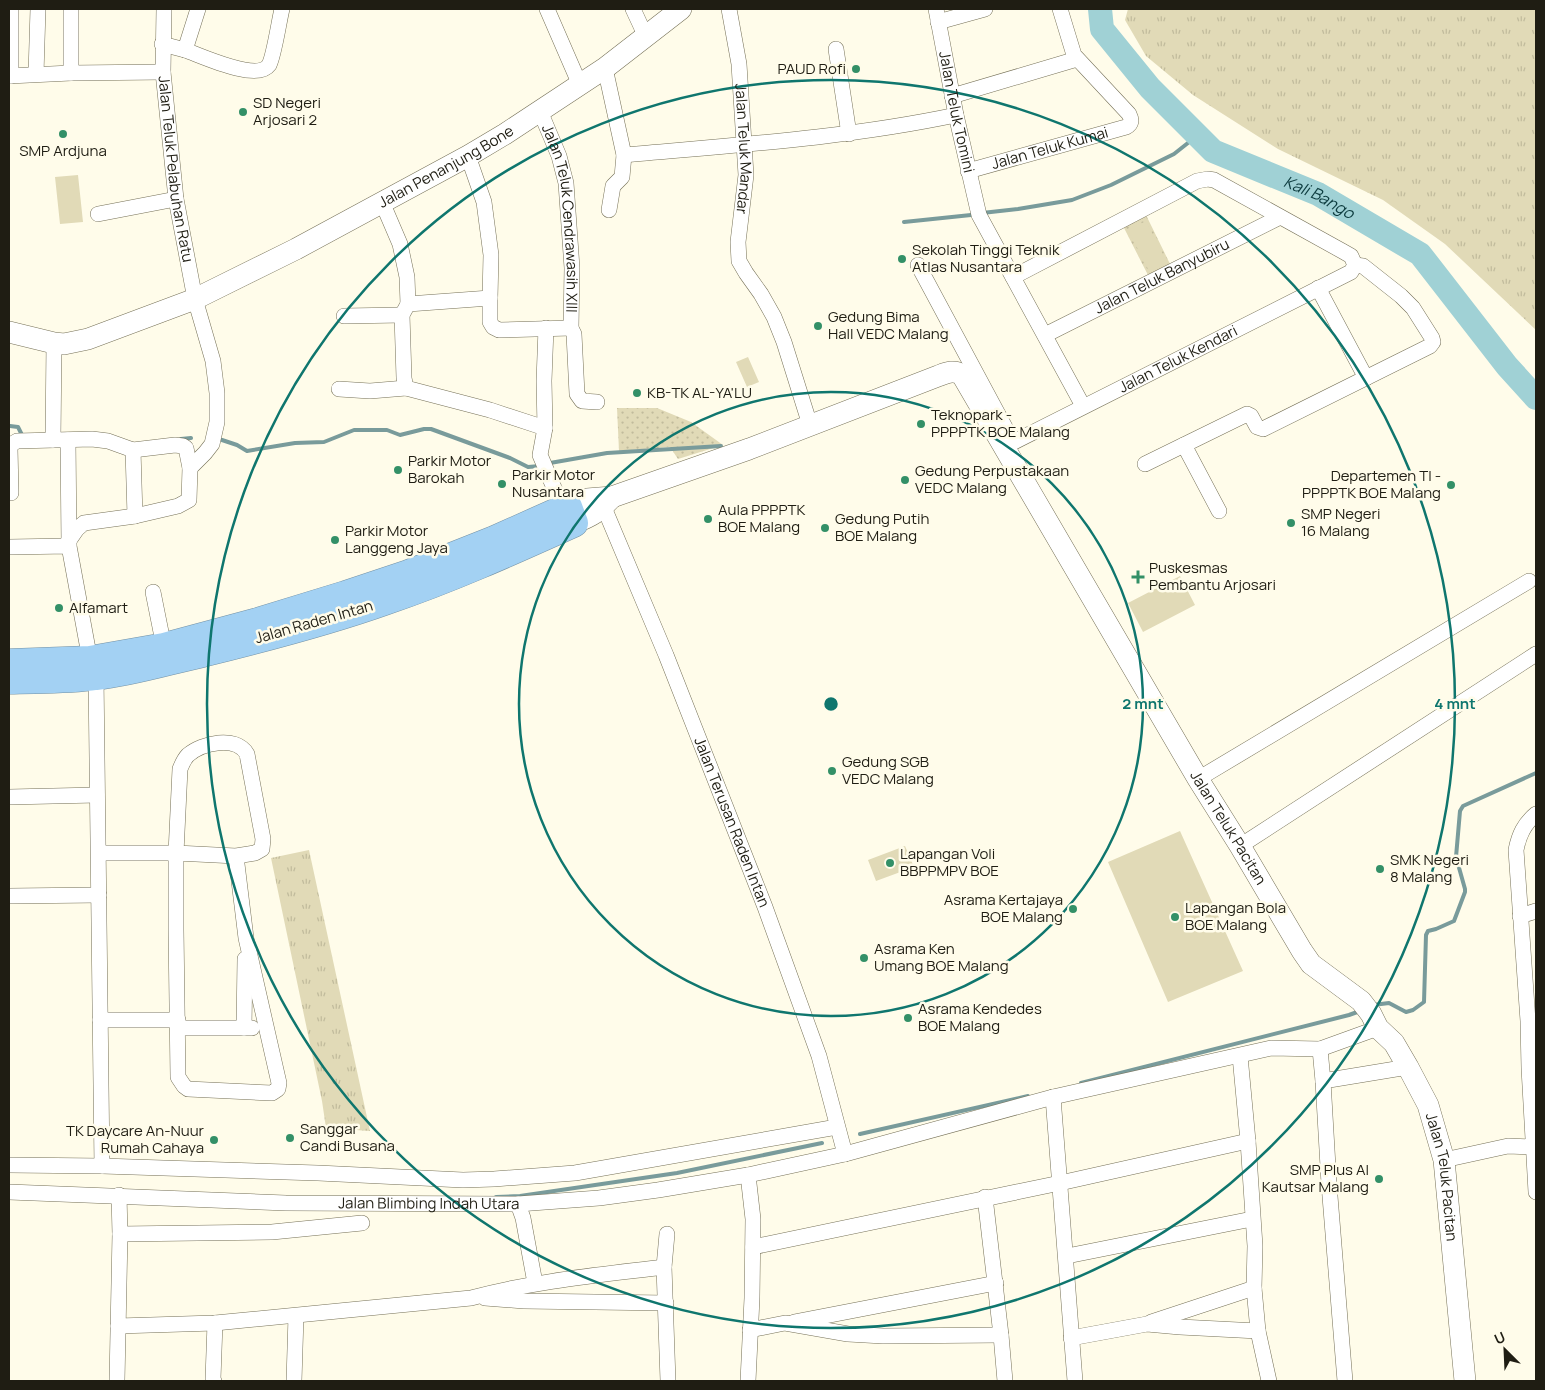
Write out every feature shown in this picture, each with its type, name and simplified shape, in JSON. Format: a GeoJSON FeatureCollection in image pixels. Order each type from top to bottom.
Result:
{"type":"FeatureCollection","features":[{"type":"Feature","properties":{"kind":"highway","name":"Jalan Raden Intan"},"geometry":{"type":"LineString","coordinates":[[9,663],[93,668],[161,664],[231,646],[358,611],[408,574],[528,534],[568,513]]}},
{"type":"Feature","properties":{"kind":"highway","name":"Jalan Raden Intan"},"geometry":{"type":"LineString","coordinates":[[9,680],[65,679],[93,668],[164,647],[382,592]]}},
{"type":"Feature","properties":{"kind":"street"},"geometry":{"type":"LineString","coordinates":[[10,76],[11,9]]}},
{"type":"Feature","properties":{"kind":"street"},"geometry":{"type":"LineString","coordinates":[[36,74],[38,9]]}},
{"type":"Feature","properties":{"kind":"street"},"geometry":{"type":"LineString","coordinates":[[71,9],[71,73]]}},
{"type":"Feature","properties":{"kind":"street"},"geometry":{"type":"LineString","coordinates":[[186,50],[198,9]]}},
{"type":"Feature","properties":{"kind":"street"},"geometry":{"type":"LineString","coordinates":[[162,44],[186,50],[245,71],[258,72],[268,66],[272,57],[282,9]]}},
{"type":"Feature","properties":{"kind":"street"},"geometry":{"type":"LineString","coordinates":[[547,9],[580,85]]}},
{"type":"Feature","properties":{"kind":"street"},"geometry":{"type":"LineString","coordinates":[[634,9],[646,37]]}},
{"type":"Feature","properties":{"kind":"street","name":"Jalan Penanjung Bone"},"geometry":{"type":"LineString","coordinates":[[9,332],[64,344],[88,339],[195,299],[296,250],[468,156],[540,112],[605,68],[681,9]]}},
{"type":"Feature","properties":{"kind":"street","name":"Jalan Teluk Mandar"},"geometry":{"type":"LineString","coordinates":[[729,9],[739,64],[746,175],[738,242],[739,261],[774,317],[784,342],[810,425]]}},
{"type":"Feature","properties":{"kind":"street"},"geometry":{"type":"LineString","coordinates":[[937,15],[985,9]]}},
{"type":"Feature","properties":{"kind":"street"},"geometry":{"type":"LineString","coordinates":[[952,96],[1076,59],[1060,9]]}},
{"type":"Feature","properties":{"kind":"street"},"geometry":{"type":"LineString","coordinates":[[162,10],[163,72]]}},
{"type":"Feature","properties":{"kind":"street","name":"Jalan Teluk Tomini"},"geometry":{"type":"LineString","coordinates":[[937,15],[952,96],[979,215],[986,231],[1046,335],[1083,406]]}},
{"type":"Feature","properties":{"kind":"street"},"geometry":{"type":"LineString","coordinates":[[836,50],[849,134]]}},
{"type":"Feature","properties":{"kind":"street","name":"Jalan Teluk Kumai"},"geometry":{"type":"LineString","coordinates":[[968,171],[1126,127],[1130,124],[1129,114],[1076,59]]}},
{"type":"Feature","properties":{"kind":"street"},"geometry":{"type":"LineString","coordinates":[[605,68],[624,155],[622,177],[613,186],[609,210]]}},
{"type":"Feature","properties":{"kind":"street","name":"Jalan Teluk Pelabuhan Ratu"},"geometry":{"type":"LineString","coordinates":[[10,76],[163,72],[176,199],[195,299],[213,361],[217,393],[217,422],[212,444],[205,454],[190,468]]}},
{"type":"Feature","properties":{"kind":"street","name":"Jalan Teluk Cendrawasih XIII"},"geometry":{"type":"LineString","coordinates":[[540,112],[559,156],[566,183],[572,268],[571,328],[574,334],[576,394],[582,401],[596,402]]}},
{"type":"Feature","properties":{"kind":"street"},"geometry":{"type":"LineString","coordinates":[[624,155],[849,134],[914,124],[956,115]]}},
{"type":"Feature","properties":{"kind":"street"},"geometry":{"type":"LineString","coordinates":[[468,156],[484,202],[491,255],[490,322],[492,327],[499,330],[571,328]]}},
{"type":"Feature","properties":{"kind":"street"},"geometry":{"type":"LineString","coordinates":[[1013,277],[1197,181],[1208,179],[1214,180],[1351,256],[1353,268],[1363,266],[1413,308],[1432,338],[1433,342],[1430,346],[1263,429],[1257,427],[1252,416],[1247,414],[1145,464]]}},
{"type":"Feature","properties":{"kind":"street"},"geometry":{"type":"LineString","coordinates":[[98,214],[176,199]]}},
{"type":"Feature","properties":{"kind":"street"},"geometry":{"type":"LineString","coordinates":[[382,202],[402,249],[407,277],[404,378],[406,388]]}},
{"type":"Feature","properties":{"kind":"street","name":"Jalan Teluk Banyubiru"},"geometry":{"type":"LineString","coordinates":[[1046,335],[1280,217]]}},
{"type":"Feature","properties":{"kind":"street","name":"Jalan Teluk Pacitan"},"geometry":{"type":"LineString","coordinates":[[918,266],[1008,444],[1198,778],[1311,964],[1362,1010],[1394,1043],[1428,1105],[1444,1160],[1466,1381]]}},
{"type":"Feature","properties":{"kind":"street","name":"Jalan Teluk Kendari"},"geometry":{"type":"LineString","coordinates":[[1008,444],[1318,288],[1353,268]]}},
{"type":"Feature","properties":{"kind":"street"},"geometry":{"type":"LineString","coordinates":[[1318,288],[1366,378]]}},
{"type":"Feature","properties":{"kind":"street"},"geometry":{"type":"LineString","coordinates":[[344,316],[490,298]]}},
{"type":"Feature","properties":{"kind":"street"},"geometry":{"type":"LineString","coordinates":[[546,328],[545,428],[540,456],[568,513]]}},
{"type":"Feature","properties":{"kind":"street"},"geometry":{"type":"LineString","coordinates":[[54,343],[57,438],[69,544],[93,668],[99,853],[102,1166]]}},
{"type":"Feature","properties":{"kind":"street","name":"Jalan Teluk Pacitan"},"geometry":{"type":"LineString","coordinates":[[810,425],[951,372],[959,373],[965,379],[1008,444]]}},
{"type":"Feature","properties":{"kind":"street"},"geometry":{"type":"LineString","coordinates":[[339,389],[370,391],[406,388],[490,410],[545,428]]}},
{"type":"Feature","properties":{"kind":"street"},"geometry":{"type":"LineString","coordinates":[[605,501],[810,425]]}},
{"type":"Feature","properties":{"kind":"street"},"geometry":{"type":"LineString","coordinates":[[11,493],[10,448],[17,441],[57,438],[101,439],[132,450],[160,446],[183,446],[187,450],[190,468],[189,500],[178,506],[135,516],[84,523],[77,529],[69,544]]}},
{"type":"Feature","properties":{"kind":"street"},"geometry":{"type":"LineString","coordinates":[[1184,445],[1219,511]]}},
{"type":"Feature","properties":{"kind":"street"},"geometry":{"type":"LineString","coordinates":[[132,450],[135,516]]}},
{"type":"Feature","properties":{"kind":"street","name":"Jalan Raden Intan"},"geometry":{"type":"LineString","coordinates":[[568,513],[588,499],[605,501]]}},
{"type":"Feature","properties":{"kind":"street","name":"Jalan Terusan Raden Intan"},"geometry":{"type":"LineString","coordinates":[[605,501],[765,907],[819,1056],[845,1154]]}},
{"type":"Feature","properties":{"kind":"street"},"geometry":{"type":"LineString","coordinates":[[9,548],[69,544]]}},
{"type":"Feature","properties":{"kind":"street"},"geometry":{"type":"LineString","coordinates":[[1198,778],[1529,581]]}},
{"type":"Feature","properties":{"kind":"street"},"geometry":{"type":"LineString","coordinates":[[153,592],[164,647]]}},
{"type":"Feature","properties":{"kind":"street"},"geometry":{"type":"LineString","coordinates":[[1240,846],[1536,654]]}},
{"type":"Feature","properties":{"kind":"street"},"geometry":{"type":"LineString","coordinates":[[99,853],[176,853],[236,856],[262,850],[263,839],[247,754],[240,746],[230,742],[199,748],[188,755],[182,764],[178,776],[176,853],[178,1077],[188,1089],[272,1093],[278,1089],[278,1083],[246,938],[236,856]]}},
{"type":"Feature","properties":{"kind":"street"},"geometry":{"type":"LineString","coordinates":[[9,797],[97,795]]}},
{"type":"Feature","properties":{"kind":"street"},"geometry":{"type":"LineString","coordinates":[[1536,814],[1524,826],[1519,836],[1516,850],[1520,916],[1532,1020],[1536,1192]]}},
{"type":"Feature","properties":{"kind":"street"},"geometry":{"type":"LineString","coordinates":[[9,896],[99,895]]}},
{"type":"Feature","properties":{"kind":"street"},"geometry":{"type":"LineString","coordinates":[[1520,916],[1536,911]]}},
{"type":"Feature","properties":{"kind":"street"},"geometry":{"type":"LineString","coordinates":[[244,1028],[246,938]]}},
{"type":"Feature","properties":{"kind":"street"},"geometry":{"type":"LineString","coordinates":[[1345,1381],[1320,1049],[1362,1010]]}},
{"type":"Feature","properties":{"kind":"street"},"geometry":{"type":"LineString","coordinates":[[100,1020],[266,1028]]}},
{"type":"Feature","properties":{"kind":"street","name":"Jalan Blimbing Indah Utara"},"geometry":{"type":"LineString","coordinates":[[9,1192],[286,1203],[518,1204],[599,1198],[748,1175],[845,1154],[1054,1097],[1271,1048],[1320,1049]]}},
{"type":"Feature","properties":{"kind":"street"},"geometry":{"type":"LineString","coordinates":[[1240,1056],[1248,1141],[1254,1246],[1254,1288],[1258,1331],[1269,1381]]}},
{"type":"Feature","properties":{"kind":"street"},"geometry":{"type":"LineString","coordinates":[[1323,1081],[1408,1067]]}},
{"type":"Feature","properties":{"kind":"street"},"geometry":{"type":"LineString","coordinates":[[1054,1097],[1075,1381]]}},
{"type":"Feature","properties":{"kind":"street","name":"Jalan Blimbing Indah Utara"},"geometry":{"type":"LineString","coordinates":[[9,1165],[102,1166],[494,1180],[575,1174],[837,1127]]}},
{"type":"Feature","properties":{"kind":"street"},"geometry":{"type":"LineString","coordinates":[[1508,1146],[1534,1128]]}},
{"type":"Feature","properties":{"kind":"street"},"geometry":{"type":"LineString","coordinates":[[753,1247],[1060,1183],[1248,1141]]}},
{"type":"Feature","properties":{"kind":"street"},"geometry":{"type":"LineString","coordinates":[[1444,1160],[1508,1146],[1535,1148]]}},
{"type":"Feature","properties":{"kind":"street"},"geometry":{"type":"LineString","coordinates":[[748,1175],[753,1219],[748,1381]]}},
{"type":"Feature","properties":{"kind":"street"},"geometry":{"type":"LineString","coordinates":[[117,1381],[119,1195]]}},
{"type":"Feature","properties":{"kind":"street"},"geometry":{"type":"LineString","coordinates":[[985,1198],[996,1283],[1005,1381]]}},
{"type":"Feature","properties":{"kind":"street"},"geometry":{"type":"LineString","coordinates":[[518,1204],[523,1218],[535,1283]]}},
{"type":"Feature","properties":{"kind":"street"},"geometry":{"type":"LineString","coordinates":[[1067,1256],[1252,1219]]}},
{"type":"Feature","properties":{"kind":"street"},"geometry":{"type":"LineString","coordinates":[[120,1234],[272,1232],[362,1223]]}},
{"type":"Feature","properties":{"kind":"street"},"geometry":{"type":"LineString","coordinates":[[667,1234],[664,1267],[668,1381]]}},
{"type":"Feature","properties":{"kind":"street"},"geometry":{"type":"LineString","coordinates":[[471,1298],[507,1288],[535,1283],[664,1267]]}},
{"type":"Feature","properties":{"kind":"street"},"geometry":{"type":"LineString","coordinates":[[750,1330],[996,1283]]}},
{"type":"Feature","properties":{"kind":"street"},"geometry":{"type":"LineString","coordinates":[[1071,1338],[1147,1324],[1254,1288]]}},
{"type":"Feature","properties":{"kind":"street"},"geometry":{"type":"LineString","coordinates":[[118,1326],[215,1323],[471,1298],[524,1301],[666,1303]]}},
{"type":"Feature","properties":{"kind":"street"},"geometry":{"type":"LineString","coordinates":[[294,1381],[296,1316]]}},
{"type":"Feature","properties":{"kind":"street"},"geometry":{"type":"LineString","coordinates":[[214,1381],[212,1379],[215,1323]]}},
{"type":"Feature","properties":{"kind":"street"},"geometry":{"type":"LineString","coordinates":[[785,1324],[848,1334],[883,1336],[1001,1335]]}},
{"type":"Feature","properties":{"kind":"street"},"geometry":{"type":"LineString","coordinates":[[1147,1324],[1180,1328],[1258,1331]]}},
{"type":"Feature","properties":{"kind":"green space"},"geometry":{"type":"Polygon","coordinates":[[[1128,9],[1536,9],[1536,330],[1445,244],[1383,200],[1278,149],[1193,95],[1146,56],[1125,20],[1128,9]]]}},
{"type":"Feature","properties":{"kind":"green space"},"geometry":{"type":"Polygon","coordinates":[[[78,175],[83,222],[60,224],[55,177],[78,175]]]}},
{"type":"Feature","properties":{"kind":"green space"},"geometry":{"type":"Polygon","coordinates":[[[1146,215],[1172,268],[1150,279],[1123,226],[1146,215]]]}},
{"type":"Feature","properties":{"kind":"green space"},"geometry":{"type":"Polygon","coordinates":[[[1146,221],[1169,266],[1151,275],[1128,230],[1146,221]]]}},
{"type":"Feature","properties":{"kind":"green space"},"geometry":{"type":"Polygon","coordinates":[[[748,357],[759,382],[747,387],[736,362],[748,357]]]}},
{"type":"Feature","properties":{"kind":"green space"},"geometry":{"type":"Polygon","coordinates":[[[617,408],[657,408],[691,422],[723,445],[678,459],[670,447],[619,451],[617,408]]]}},
{"type":"Feature","properties":{"kind":"green space"},"geometry":{"type":"Polygon","coordinates":[[[1180,576],[1195,605],[1143,632],[1128,603],[1180,576]]]}},
{"type":"Feature","properties":{"kind":"green space","name":"Lapangan Bola BOE Malang"},"geometry":{"type":"Polygon","coordinates":[[[1180,831],[1243,971],[1168,1002],[1108,862],[1180,831]]]}},
{"type":"Feature","properties":{"kind":"green space"},"geometry":{"type":"Polygon","coordinates":[[[905,846],[914,867],[876,881],[868,860],[905,846]]]}},
{"type":"Feature","properties":{"kind":"green space"},"geometry":{"type":"Polygon","coordinates":[[[309,850],[370,1131],[326,1128],[271,858],[309,850]]]}},
{"type":"Feature","properties":{"kind":"waterway","name":"Kali Bango"},"geometry":{"type":"LineString","coordinates":[[1100,9],[1102,29],[1150,88],[1213,151],[1318,194],[1420,254],[1507,366],[1536,398]]}},
{"type":"Feature","properties":{"kind":"waterway"},"geometry":{"type":"LineString","coordinates":[[982,213],[1072,200],[1111,185],[1174,154],[1198,135]]}},
{"type":"Feature","properties":{"kind":"waterway"},"geometry":{"type":"LineString","coordinates":[[904,222],[971,215]]}},
{"type":"Feature","properties":{"kind":"waterway"},"geometry":{"type":"LineString","coordinates":[[10,426],[18,427],[22,435],[25,435]]}},
{"type":"Feature","properties":{"kind":"waterway"},"geometry":{"type":"LineString","coordinates":[[222,440],[247,451],[295,443],[324,442],[354,430],[387,430],[400,435],[431,429],[510,458],[528,467],[540,466]]}},
{"type":"Feature","properties":{"kind":"waterway"},"geometry":{"type":"LineString","coordinates":[[181,439],[191,438]]}},
{"type":"Feature","properties":{"kind":"waterway"},"geometry":{"type":"LineString","coordinates":[[550,463],[607,453],[721,446]]}},
{"type":"Feature","properties":{"kind":"waterway"},"geometry":{"type":"LineString","coordinates":[[1373,1005],[1389,1003],[1406,1012],[1413,1010],[1424,1002],[1426,935],[1428,931],[1454,921],[1465,892],[1456,857],[1460,811],[1463,806],[1536,773]]}},
{"type":"Feature","properties":{"kind":"waterway"},"geometry":{"type":"LineString","coordinates":[[1081,1083],[1360,1011]]}},
{"type":"Feature","properties":{"kind":"waterway"},"geometry":{"type":"LineString","coordinates":[[860,1134],[1028,1096]]}},
{"type":"Feature","properties":{"kind":"waterway"},"geometry":{"type":"LineString","coordinates":[[496,1197],[520,1196],[677,1173],[822,1143]]}},
{"type":"Feature","properties":{"kind":"place","name":"PAUD Rofi"},"geometry":{"type":"Point","coordinates":[856,69]}},
{"type":"Feature","properties":{"kind":"place","name":"SD Negeri Arjosari 2"},"geometry":{"type":"Point","coordinates":[243,112]}},
{"type":"Feature","properties":{"kind":"place","name":"SMP Ardjuna"},"geometry":{"type":"Point","coordinates":[63,134]}},
{"type":"Feature","properties":{"kind":"place","name":"Sekolah Tinggi Teknik Atlas Nusantara"},"geometry":{"type":"Point","coordinates":[902,259]}},
{"type":"Feature","properties":{"kind":"place","name":"Gedung Bima Hall VEDC Malang"},"geometry":{"type":"Point","coordinates":[818,326]}},
{"type":"Feature","properties":{"kind":"place","name":"KB-TK AL-YA'LU"},"geometry":{"type":"Point","coordinates":[637,393]}},
{"type":"Feature","properties":{"kind":"place","name":"Teknopark - PPPPTK BOE Malang"},"geometry":{"type":"Point","coordinates":[921,424]}},
{"type":"Feature","properties":{"kind":"place","name":"Parkir Motor Barokah"},"geometry":{"type":"Point","coordinates":[398,470]}},
{"type":"Feature","properties":{"kind":"place","name":"Gedung Perpustakaan VEDC Malang"},"geometry":{"type":"Point","coordinates":[905,480]}},
{"type":"Feature","properties":{"kind":"place","name":"Parkir Motor Nusantara"},"geometry":{"type":"Point","coordinates":[502,484]}},
{"type":"Feature","properties":{"kind":"place","name":"Departemen TI - PPPPTK BOE Malang"},"geometry":{"type":"Point","coordinates":[1451,485]}},
{"type":"Feature","properties":{"kind":"place","name":"Aula PPPPTK BOE Malang"},"geometry":{"type":"Point","coordinates":[708,519]}},
{"type":"Feature","properties":{"kind":"place","name":"SMP Negeri 16 Malang"},"geometry":{"type":"Point","coordinates":[1291,523]}},
{"type":"Feature","properties":{"kind":"place","name":"Gedung Putih BOE Malang"},"geometry":{"type":"Point","coordinates":[825,528]}},
{"type":"Feature","properties":{"kind":"place","name":"Parkir Motor Langgeng Jaya"},"geometry":{"type":"Point","coordinates":[335,540]}},
{"type":"Feature","properties":{"kind":"place","name":"Puskesmas Pembantu Arjosari"},"geometry":{"type":"Point","coordinates":[1138,577]}},
{"type":"Feature","properties":{"kind":"place","name":"Alfamart"},"geometry":{"type":"Point","coordinates":[59,608]}},
{"type":"Feature","properties":{"kind":"place","name":"Gedung SGB VEDC Malang"},"geometry":{"type":"Point","coordinates":[832,771]}},
{"type":"Feature","properties":{"kind":"place","name":"Lapangan Voli BBPPMPV BOE"},"geometry":{"type":"Point","coordinates":[890,863]}},
{"type":"Feature","properties":{"kind":"place","name":"SMK Negeri 8 Malang"},"geometry":{"type":"Point","coordinates":[1380,869]}},
{"type":"Feature","properties":{"kind":"place","name":"Asrama Kertajaya BOE Malang"},"geometry":{"type":"Point","coordinates":[1073,909]}},
{"type":"Feature","properties":{"kind":"place","name":"Lapangan Bola BOE Malang"},"geometry":{"type":"Point","coordinates":[1175,917]}},
{"type":"Feature","properties":{"kind":"place","name":"Asrama Ken Umang BOE Malang"},"geometry":{"type":"Point","coordinates":[864,958]}},
{"type":"Feature","properties":{"kind":"place","name":"Asrama Kendedes BOE Malang"},"geometry":{"type":"Point","coordinates":[908,1018]}},
{"type":"Feature","properties":{"kind":"place","name":"Sanggar Candi Busana"},"geometry":{"type":"Point","coordinates":[290,1138]}},
{"type":"Feature","properties":{"kind":"place","name":"TK Daycare An-Nuur Rumah Cahaya"},"geometry":{"type":"Point","coordinates":[214,1140]}},
{"type":"Feature","properties":{"kind":"place","name":"SMP Plus Al Kautsar Malang"},"geometry":{"type":"Point","coordinates":[1379,1179]}}]}
